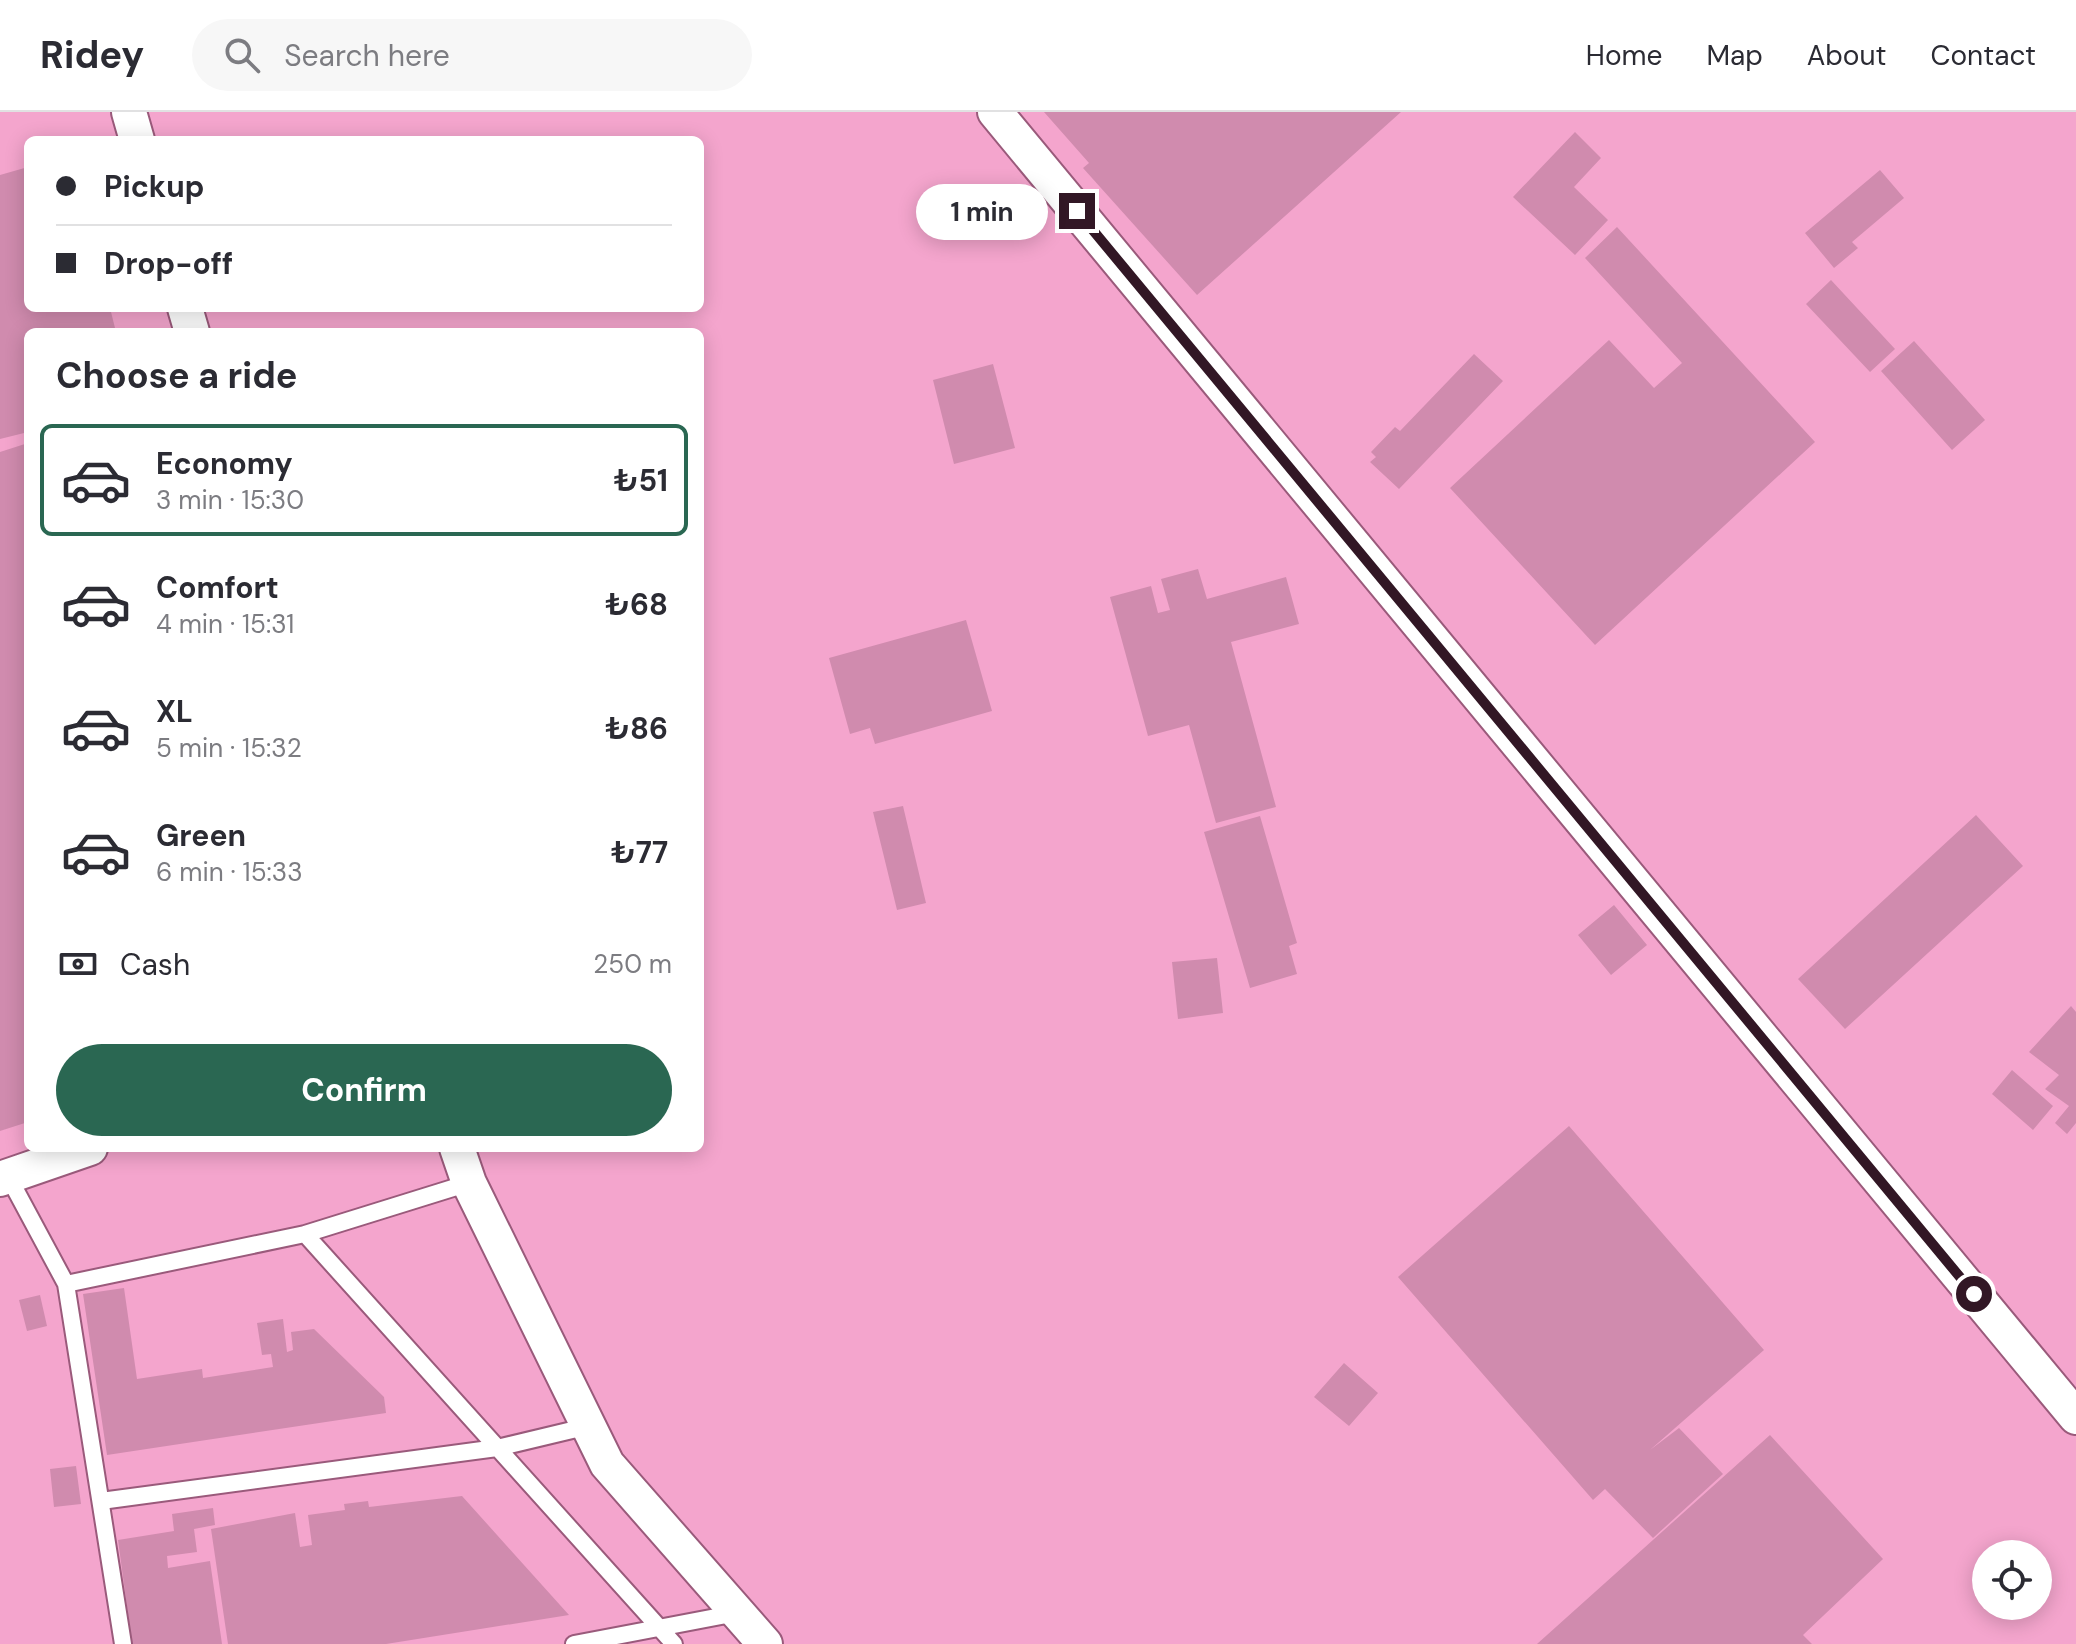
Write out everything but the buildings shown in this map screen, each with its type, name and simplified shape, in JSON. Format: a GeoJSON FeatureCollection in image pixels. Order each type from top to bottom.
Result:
{"type":"FeatureCollection","features":[{"type":"Feature","properties":{"kind":"street"},"geometry":{"type":"LineString","coordinates":[[129,112],[136,136]]}},
{"type":"Feature","properties":{"kind":"street"},"geometry":{"type":"LineString","coordinates":[[995,112],[2076,1417]]}},
{"type":"Feature","properties":{"kind":"street"},"geometry":{"type":"LineString","coordinates":[[4,1177],[78,1152]]}},
{"type":"Feature","properties":{"kind":"street"},"geometry":{"type":"LineString","coordinates":[[458,1152],[469,1183],[607,1464],[765,1644]]}},
{"type":"Feature","properties":{"kind":"lane"},"geometry":{"type":"LineString","coordinates":[[4,1177],[66,1284],[123,1644]]}},
{"type":"Feature","properties":{"kind":"lane"},"geometry":{"type":"LineString","coordinates":[[66,1284],[305,1234],[469,1183]]}},
{"type":"Feature","properties":{"kind":"lane"},"geometry":{"type":"LineString","coordinates":[[305,1234],[674,1644]]}},
{"type":"Feature","properties":{"kind":"lane"},"geometry":{"type":"LineString","coordinates":[[101,1501],[497,1448],[589,1426]]}},
{"type":"Feature","properties":{"kind":"lane"},"geometry":{"type":"LineString","coordinates":[[574,1644],[738,1613]]}},
{"type":"Feature","properties":{"kind":"shaded area"},"geometry":{"type":"Polygon","coordinates":[[[0,112],[2076,112],[2076,1644],[0,1644],[0,112]]]}},
{"type":"Feature","properties":{"kind":"route"},"geometry":{"type":"LineString","coordinates":[[1077,211],[1974,1294]]}}]}
